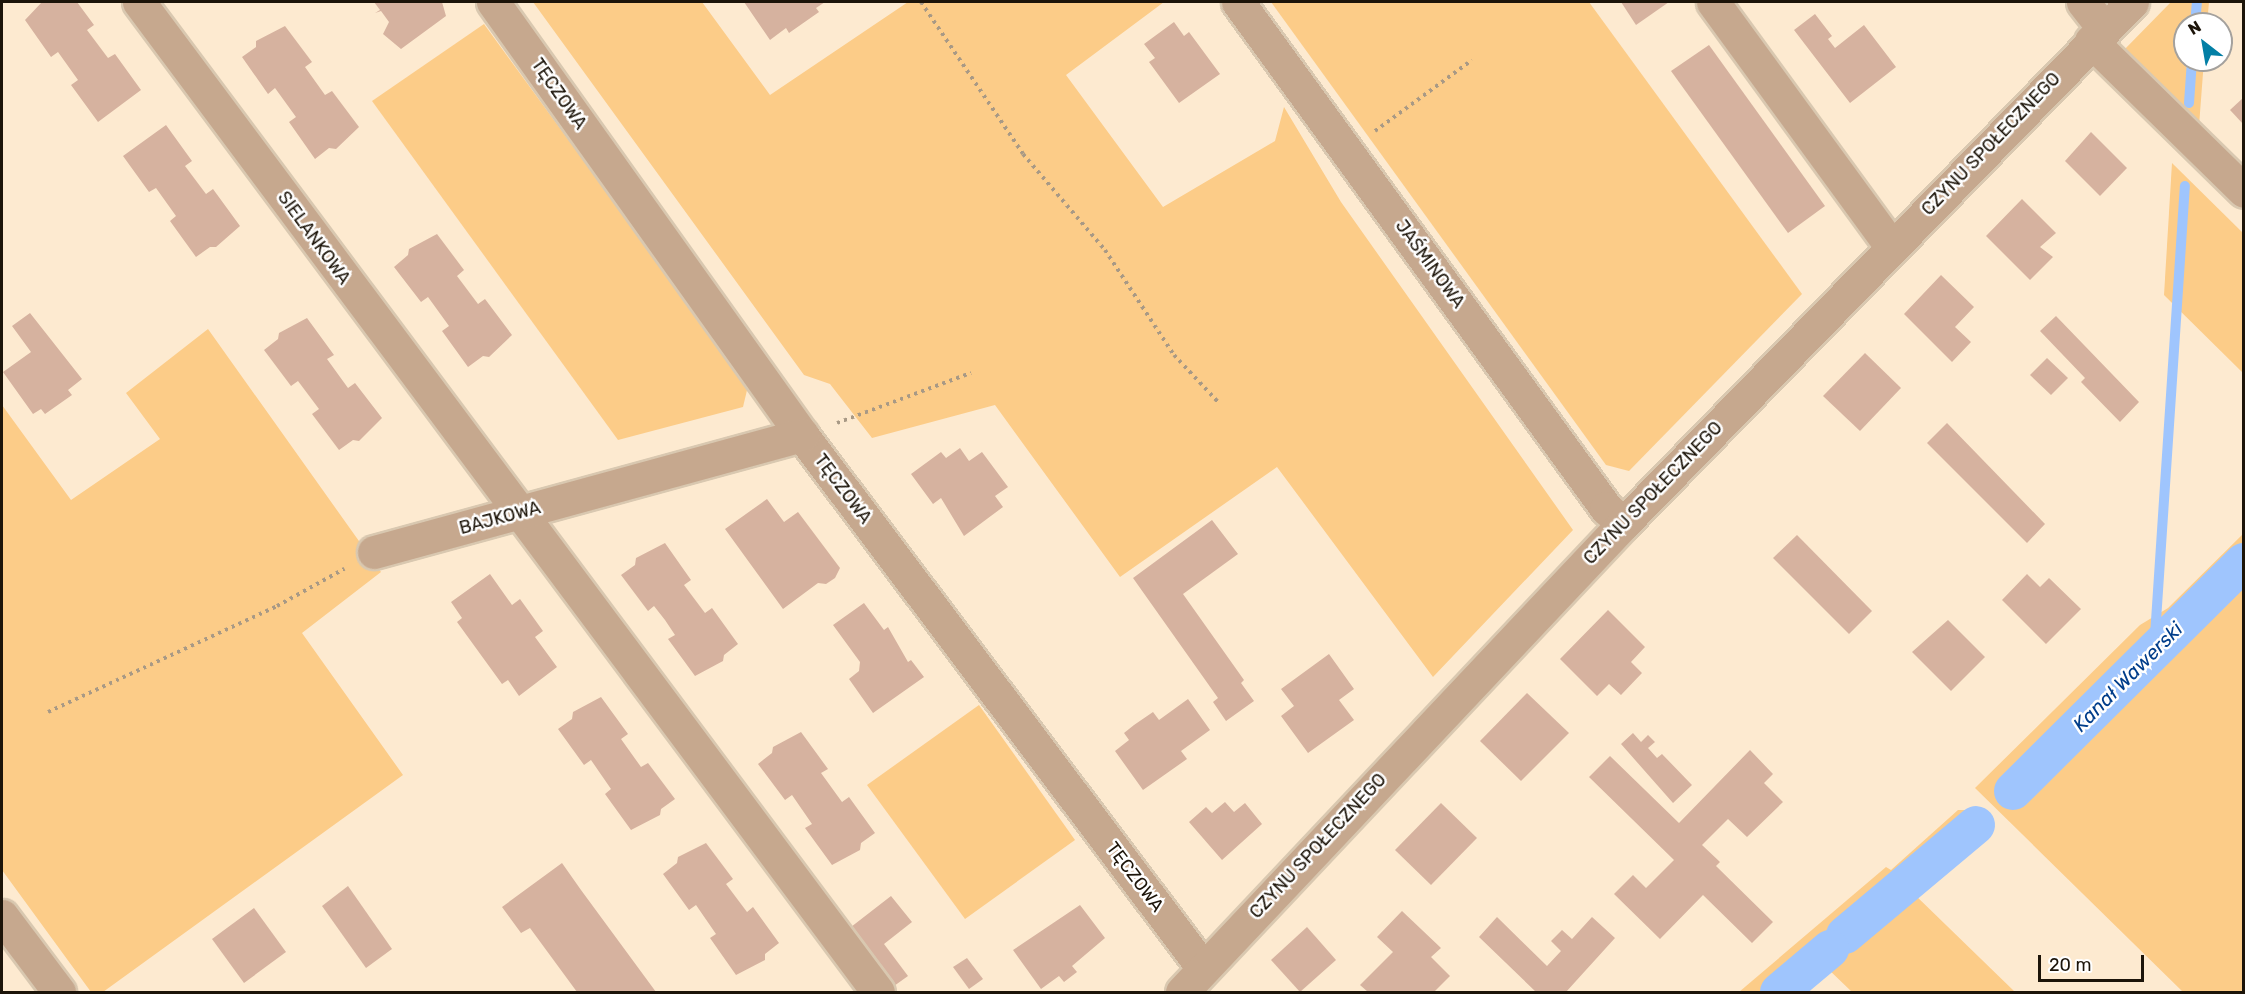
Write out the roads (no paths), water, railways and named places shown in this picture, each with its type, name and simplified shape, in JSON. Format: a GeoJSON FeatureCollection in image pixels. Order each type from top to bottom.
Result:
{"type":"FeatureCollection","features":[{"type":"Feature","properties":{"kind":"street","name":"SIELANKOWA"},"geometry":{"type":"LineString","coordinates":[[139,2],[517,513],[878,993]]}},
{"type":"Feature","properties":{"kind":"street","name":"TĘCZOWA"},"geometry":{"type":"LineString","coordinates":[[493,2],[802,435],[1203,968]]}},
{"type":"Feature","properties":{"kind":"street","name":"JAŚMINOWA"},"geometry":{"type":"LineString","coordinates":[[1238,2],[1348,150],[1606,508],[1623,524]]}},
{"type":"Feature","properties":{"kind":"street"},"geometry":{"type":"LineString","coordinates":[[1713,2],[1892,246]]}},
{"type":"Feature","properties":{"kind":"street"},"geometry":{"type":"LineString","coordinates":[[2083,2],[2097,35],[2244,191]]}},
{"type":"Feature","properties":{"kind":"street","name":"CZYNU SPOŁECZNEGO"},"geometry":{"type":"LineString","coordinates":[[1182,993],[1203,968],[1623,524],[2097,35],[2132,2]]}},
{"type":"Feature","properties":{"kind":"street","name":"BAJKOWA"},"geometry":{"type":"LineString","coordinates":[[374,552],[802,435]]}},
{"type":"Feature","properties":{"kind":"street"},"geometry":{"type":"LineString","coordinates":[[2,916],[59,993]]}},
{"type":"Feature","properties":{"kind":"waterway"},"geometry":{"type":"LineString","coordinates":[[2196,12],[2197,2]]}},
{"type":"Feature","properties":{"kind":"waterway"},"geometry":{"type":"LineString","coordinates":[[2189,103],[2191,72]]}},
{"type":"Feature","properties":{"kind":"waterway"},"geometry":{"type":"LineString","coordinates":[[2154,651],[2185,186]]}},
{"type":"Feature","properties":{"kind":"waterway","name":"Kanał Wawerski"},"geometry":{"type":"LineString","coordinates":[[2013,791],[2244,562]]}},
{"type":"Feature","properties":{"kind":"waterway","name":"Kanał Wawerski"},"geometry":{"type":"LineString","coordinates":[[1845,935],[1976,825]]}},
{"type":"Feature","properties":{"kind":"waterway","name":"Kanał Wawerski"},"geometry":{"type":"LineString","coordinates":[[1779,992],[1830,949]]}}]}
